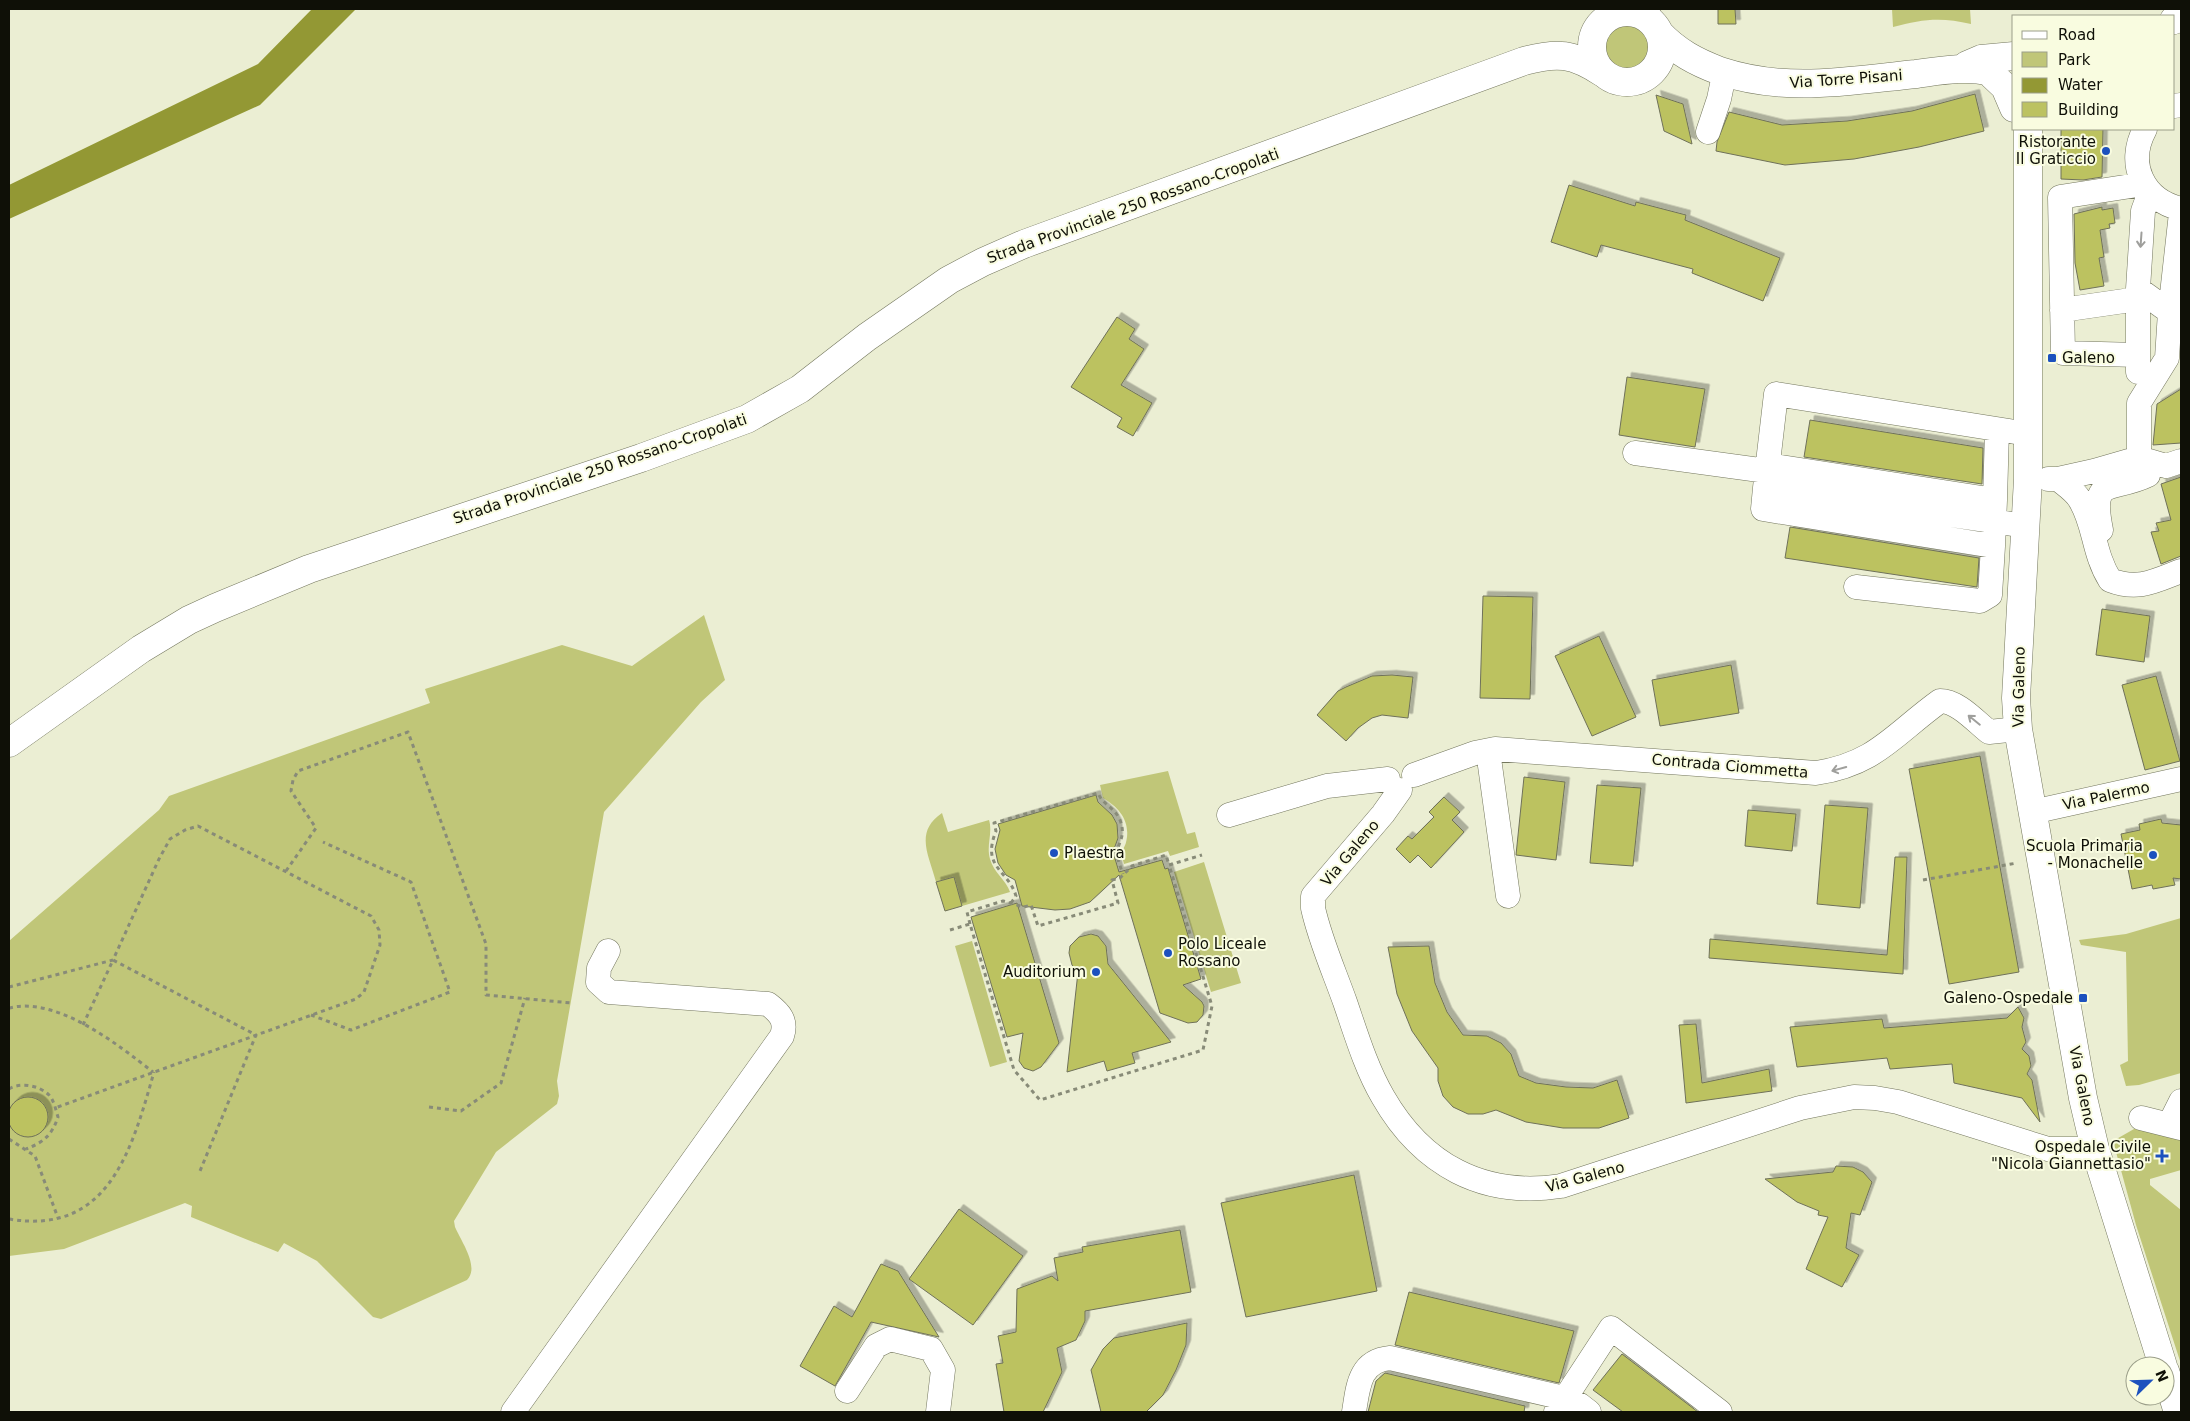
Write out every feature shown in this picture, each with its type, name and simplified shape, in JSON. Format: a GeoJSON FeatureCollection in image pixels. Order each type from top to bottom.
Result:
{"type":"FeatureCollection","features":[{"type":"Feature","properties":{"kind":"main road"},"geometry":{"type":"LineString","coordinates":[[1623,12],[1634,13],[1653,22],[1677,51],[1730,75],[1668,70],[1636,81],[1613,80],[1603,73],[1596,64],[1592,47],[1596,30],[1608,15],[1623,12]]}},
{"type":"Feature","properties":{"kind":"main road","name":"Strada Provinciale 250 Rossano-Cropolati"},"geometry":{"type":"LineString","coordinates":[[1524,61],[1547,47],[1592,29],[1608,15]]}},
{"type":"Feature","properties":{"kind":"main road"},"geometry":{"type":"LineString","coordinates":[[1647,76],[1656,68],[1661,57],[1662,45],[1653,22]]}},
{"type":"Feature","properties":{"kind":"main road","name":"Strada Provinciale 250 Rossano-Cropolati"},"geometry":{"type":"LineString","coordinates":[[9,743],[148,645],[189,620],[224,604],[309,570],[641,458],[747,419],[800,389],[919,300],[949,280],[982,262],[1024,244],[1524,61],[1556,54],[1581,60],[1603,73]]}},
{"type":"Feature","properties":{"kind":"main road"},"geometry":{"type":"LineString","coordinates":[[1996,69],[2012,103]]}},
{"type":"Feature","properties":{"kind":"main road","name":"Via Torre Pisani"},"geometry":{"type":"LineString","coordinates":[[1730,75],[1766,82],[1799,84],[1996,69]]}},
{"type":"Feature","properties":{"kind":"main road"},"geometry":{"type":"LineString","coordinates":[[2017,130],[2019,237],[2028,249],[2038,237],[2036,130]]}},
{"type":"Feature","properties":{"kind":"main road","name":"Via Galeno"},"geometry":{"type":"LineString","coordinates":[[2028,130],[2028,479],[2016,698],[2018,729],[2083,1098],[2095,1148],[2160,1356]]}},
{"type":"Feature","properties":{"kind":"street"},"geometry":{"type":"LineString","coordinates":[[1708,132],[1719,99],[1730,75]]}},
{"type":"Feature","properties":{"kind":"street"},"geometry":{"type":"LineString","coordinates":[[2139,403],[2167,358],[2181,211],[2170,206],[2147,188],[2138,170],[2136,154],[2140,138],[2144,130]]}},
{"type":"Feature","properties":{"kind":"street"},"geometry":{"type":"LineString","coordinates":[[2122,585],[2108,555],[2097,504],[2099,494],[2106,488],[2148,475],[2148,468],[2139,458],[2138,356],[2138,294],[2143,210],[2147,188]]}},
{"type":"Feature","properties":{"kind":"street"},"geometry":{"type":"LineString","coordinates":[[2138,356],[2063,353],[2060,197],[2147,188]]}},
{"type":"Feature","properties":{"kind":"street"},"geometry":{"type":"LineString","coordinates":[[2062,310],[2138,294],[2170,312]]}},
{"type":"Feature","properties":{"kind":"street"},"geometry":{"type":"LineString","coordinates":[[1993,546],[1763,509],[1776,394],[2028,434]]}},
{"type":"Feature","properties":{"kind":"street"},"geometry":{"type":"LineString","coordinates":[[1856,587],[1980,601],[1990,595],[1997,430]]}},
{"type":"Feature","properties":{"kind":"street"},"geometry":{"type":"LineString","coordinates":[[1635,453],[1994,510],[2026,526]]}},
{"type":"Feature","properties":{"kind":"street"},"geometry":{"type":"LineString","coordinates":[[2028,479],[2058,479],[2139,458],[2166,466],[2181,461]]}},
{"type":"Feature","properties":{"kind":"street"},"geometry":{"type":"LineString","coordinates":[[2058,479],[2080,498],[2085,510],[2096,554],[2102,569],[2110,580],[2122,585],[2142,585],[2181,571]]}},
{"type":"Feature","properties":{"kind":"street","name":"Contrada Ciommetta"},"geometry":{"type":"LineString","coordinates":[[1229,815],[1327,786],[1401,782],[1496,749],[1816,773],[1850,765],[1882,748],[1940,701],[1948,701],[1956,706],[1989,732],[2018,729]]}},
{"type":"Feature","properties":{"kind":"street"},"geometry":{"type":"LineString","coordinates":[[1488,751],[1508,896]]}},
{"type":"Feature","properties":{"kind":"street","name":"Via Palermo"},"geometry":{"type":"LineString","coordinates":[[2032,812],[2181,779]]}},
{"type":"Feature","properties":{"kind":"street","name":"Via Galeno"},"geometry":{"type":"LineString","coordinates":[[1401,782],[1313,896],[1314,915],[1368,1066],[1383,1097],[1401,1125],[1417,1143],[1435,1160],[1463,1175],[1492,1184],[1520,1188],[1542,1189],[1561,1186],[1800,1108],[1854,1096],[1898,1102],[2048,1150],[2095,1148]]}},
{"type":"Feature","properties":{"kind":"street"},"geometry":{"type":"LineString","coordinates":[[513,1412],[782,1036],[785,1028],[782,1017],[768,1004],[609,992],[598,982],[599,968],[608,952]]}},
{"type":"Feature","properties":{"kind":"street"},"geometry":{"type":"LineString","coordinates":[[2141,1118],[2175,1126],[2181,1101]]}},
{"type":"Feature","properties":{"kind":"street"},"geometry":{"type":"LineString","coordinates":[[1560,1405],[1611,1328],[1720,1412]]}},
{"type":"Feature","properties":{"kind":"street"},"geometry":{"type":"LineString","coordinates":[[847,1391],[876,1346],[890,1339],[931,1349],[943,1370],[938,1412]]}},
{"type":"Feature","properties":{"kind":"street"},"geometry":{"type":"LineString","coordinates":[[1354,1412],[1358,1382],[1367,1368],[1378,1359],[1390,1358],[1560,1405],[1580,1405],[1589,1412]]}},
{"type":"Feature","properties":{"kind":"path"},"geometry":{"type":"LineString","coordinates":[[286,871],[316,828],[291,791],[292,780],[298,771],[408,732],[486,944],[486,995],[571,1003]]}},
{"type":"Feature","properties":{"kind":"path"},"geometry":{"type":"LineString","coordinates":[[1011,903],[1016,896],[1013,885],[1000,873],[993,856],[993,838],[996,831],[994,823],[1098,793],[1100,800],[1110,806],[1120,820],[1123,837],[1117,854],[1123,874]]}},
{"type":"Feature","properties":{"kind":"path"},"geometry":{"type":"LineString","coordinates":[[55,1108],[356,999],[364,992],[380,945],[380,930],[372,916],[286,871],[198,826],[185,830],[170,840],[159,859],[83,1024]]}},
{"type":"Feature","properties":{"kind":"path"},"geometry":{"type":"LineString","coordinates":[[311,1015],[351,1030],[450,992],[411,882],[323,842]]}},
{"type":"Feature","properties":{"kind":"path"},"geometry":{"type":"LineString","coordinates":[[1166,855],[1169,866],[1212,1006],[1203,1050],[1040,1100],[1014,1070],[967,912],[1003,901],[1024,907],[1032,905],[1038,926],[1118,903],[1112,880],[1132,866],[1166,855]]}},
{"type":"Feature","properties":{"kind":"path"},"geometry":{"type":"LineString","coordinates":[[1169,866],[1202,855]]}},
{"type":"Feature","properties":{"kind":"path"},"geometry":{"type":"LineString","coordinates":[[1923,880],[2017,863]]}},
{"type":"Feature","properties":{"kind":"path"},"geometry":{"type":"LineString","coordinates":[[950,930],[970,924]]}},
{"type":"Feature","properties":{"kind":"path"},"geometry":{"type":"LineString","coordinates":[[9,987],[113,960],[256,1035]]}},
{"type":"Feature","properties":{"kind":"path"},"geometry":{"type":"LineString","coordinates":[[429,1107],[461,1111],[501,1083],[525,998]]}},
{"type":"Feature","properties":{"kind":"path"},"geometry":{"type":"LineString","coordinates":[[9,1008],[20,1005],[45,1008],[83,1024],[117,1044],[154,1072]]}},
{"type":"Feature","properties":{"kind":"path"},"geometry":{"type":"LineString","coordinates":[[200,1171],[256,1035]]}},
{"type":"Feature","properties":{"kind":"path"},"geometry":{"type":"LineString","coordinates":[[9,1219],[58,1218],[88,1206],[106,1189],[124,1159],[141,1117],[154,1072]]}},
{"type":"Feature","properties":{"kind":"path"},"geometry":{"type":"LineString","coordinates":[[9,1089],[15,1085],[29,1085],[40,1089],[50,1096],[58,1117],[50,1134],[42,1142],[26,1149]]}},
{"type":"Feature","properties":{"kind":"path"},"geometry":{"type":"LineString","coordinates":[[9,1139],[35,1156],[58,1218]]}},
{"type":"Feature","properties":{"kind":"green space"},"geometry":{"type":"Polygon","coordinates":[[[1892,9],[1970,9],[1971,24],[1951,20],[1932,20],[1893,27],[1892,9]]]}},
{"type":"Feature","properties":{"kind":"green space"},"geometry":{"type":"Polygon","coordinates":[[[1632,24],[1636,25],[1646,34],[1649,38],[1649,56],[1640,66],[1632,70],[1622,70],[1614,66],[1605,56],[1604,42],[1608,34],[1618,25],[1632,24]]]}},
{"type":"Feature","properties":{"kind":"green space"},"geometry":{"type":"Polygon","coordinates":[[[704,615],[725,680],[701,702],[604,812],[557,1081],[559,1096],[557,1104],[496,1152],[454,1221],[470,1261],[470,1275],[467,1280],[381,1319],[373,1317],[317,1261],[284,1243],[278,1252],[191,1217],[192,1206],[185,1203],[64,1249],[9,1256],[9,941],[159,810],[169,796],[430,703],[425,689],[562,645],[632,666],[704,615]]]}},
{"type":"Feature","properties":{"kind":"green space"},"geometry":{"type":"Polygon","coordinates":[[[1168,771],[1187,834],[1195,832],[1199,847],[1170,856],[1168,851],[1124,864],[1122,852],[1127,837],[1126,825],[1118,810],[1103,798],[1100,785],[1168,771]]]}},
{"type":"Feature","properties":{"kind":"green space"},"geometry":{"type":"Polygon","coordinates":[[[942,813],[948,832],[989,820],[990,859],[1010,892],[962,906],[954,877],[936,882],[927,853],[926,836],[933,820],[942,813]]]}},
{"type":"Feature","properties":{"kind":"green space"},"geometry":{"type":"Polygon","coordinates":[[[1204,862],[1241,983],[1211,992],[1174,872],[1204,862]]]}},
{"type":"Feature","properties":{"kind":"green space"},"geometry":{"type":"Polygon","coordinates":[[[2181,918],[2181,1073],[2139,1085],[2126,1086],[2120,1065],[2128,1061],[2126,952],[2081,945],[2079,940],[2126,934],[2181,918]]]}},
{"type":"Feature","properties":{"kind":"green space"},"geometry":{"type":"Polygon","coordinates":[[[972,941],[1007,1062],[990,1067],[955,946],[972,941]]]}},
{"type":"Feature","properties":{"kind":"green space"},"geometry":{"type":"Polygon","coordinates":[[[2141,1125],[2160,1129],[2181,1140],[2181,1170],[2150,1179],[2150,1185],[2181,1210],[2181,1364],[2136,1225],[2113,1141],[2141,1125]]]}},
{"type":"Feature","properties":{"kind":"water"},"geometry":{"type":"Polygon","coordinates":[[[312,9],[356,9],[260,105],[9,219],[9,185],[258,64],[312,9]]]}},
{"type":"Feature","properties":{"kind":"building"},"geometry":{"type":"Polygon","coordinates":[[[1718,9],[1735,9],[1736,24],[1718,24],[1718,9]]]}},
{"type":"Feature","properties":{"kind":"building"},"geometry":{"type":"Polygon","coordinates":[[[1975,94],[1984,131],[1919,147],[1854,159],[1785,165],[1716,151],[1717,142],[1729,112],[1782,125],[1847,121],[1912,111],[1975,94]]]}},
{"type":"Feature","properties":{"kind":"building"},"geometry":{"type":"Polygon","coordinates":[[[1656,95],[1683,104],[1692,144],[1664,131],[1656,95]]]}},
{"type":"Feature","properties":{"kind":"building"},"geometry":{"type":"Polygon","coordinates":[[[2061,130],[2103,130],[2102,177],[2083,180],[2061,179],[2061,130]]]}},
{"type":"Feature","properties":{"kind":"building"},"geometry":{"type":"Polygon","coordinates":[[[1569,185],[1635,206],[1636,202],[1686,215],[1685,220],[1780,258],[1763,301],[1692,273],[1693,269],[1601,245],[1597,257],[1551,242],[1569,185]]]}},
{"type":"Feature","properties":{"kind":"building"},"geometry":{"type":"Polygon","coordinates":[[[2102,207],[2102,210],[2113,208],[2115,223],[2109,224],[2110,228],[2100,230],[2104,257],[2099,258],[2104,286],[2080,290],[2075,263],[2074,214],[2102,207]]]}},
{"type":"Feature","properties":{"kind":"building"},"geometry":{"type":"Polygon","coordinates":[[[1117,317],[1135,329],[1129,339],[1144,349],[1121,385],[1152,403],[1133,436],[1117,427],[1122,418],[1071,387],[1117,317]]]}},
{"type":"Feature","properties":{"kind":"building"},"geometry":{"type":"Polygon","coordinates":[[[1627,377],[1705,389],[1695,447],[1619,435],[1627,377]]]}},
{"type":"Feature","properties":{"kind":"building"},"geometry":{"type":"Polygon","coordinates":[[[2181,389],[2181,443],[2153,445],[2157,404],[2181,389]]]}},
{"type":"Feature","properties":{"kind":"building"},"geometry":{"type":"Polygon","coordinates":[[[1810,420],[1983,448],[1982,484],[1804,457],[1810,420]]]}},
{"type":"Feature","properties":{"kind":"building"},"geometry":{"type":"Polygon","coordinates":[[[2181,477],[2181,556],[2161,564],[2151,532],[2159,531],[2156,523],[2171,520],[2161,484],[2181,477]]]}},
{"type":"Feature","properties":{"kind":"building"},"geometry":{"type":"Polygon","coordinates":[[[1790,527],[1979,558],[1977,587],[1785,558],[1790,527]]]}},
{"type":"Feature","properties":{"kind":"building"},"geometry":{"type":"Polygon","coordinates":[[[1483,596],[1533,597],[1530,699],[1480,698],[1483,596]]]}},
{"type":"Feature","properties":{"kind":"building"},"geometry":{"type":"Polygon","coordinates":[[[2102,609],[2150,616],[2144,662],[2096,655],[2102,609]]]}},
{"type":"Feature","properties":{"kind":"building"},"geometry":{"type":"Polygon","coordinates":[[[1599,636],[1636,717],[1592,736],[1555,656],[1599,636]]]}},
{"type":"Feature","properties":{"kind":"building"},"geometry":{"type":"Polygon","coordinates":[[[1731,665],[1739,713],[1660,726],[1652,680],[1731,665]]]}},
{"type":"Feature","properties":{"kind":"building"},"geometry":{"type":"Polygon","coordinates":[[[1372,676],[1413,677],[1408,718],[1382,715],[1372,718],[1358,728],[1346,741],[1317,715],[1338,691],[1372,676]]]}},
{"type":"Feature","properties":{"kind":"building"},"geometry":{"type":"Polygon","coordinates":[[[2156,676],[2180,761],[2145,770],[2122,685],[2156,676]]]}},
{"type":"Feature","properties":{"kind":"building"},"geometry":{"type":"Polygon","coordinates":[[[1980,756],[2019,972],[1949,984],[1909,769],[1980,756]]]}},
{"type":"Feature","properties":{"kind":"building"},"geometry":{"type":"Polygon","coordinates":[[[1524,777],[1565,782],[1556,860],[1516,855],[1524,777]]]}},
{"type":"Feature","properties":{"kind":"building"},"geometry":{"type":"Polygon","coordinates":[[[1597,785],[1641,788],[1633,866],[1590,863],[1597,785]]]}},
{"type":"Feature","properties":{"kind":"building"},"geometry":{"type":"Polygon","coordinates":[[[1096,795],[1098,802],[1112,815],[1117,824],[1118,838],[1113,852],[1119,872],[1162,860],[1165,869],[1168,868],[1201,979],[1183,985],[1204,1006],[1203,1015],[1197,1022],[1188,1023],[1160,1013],[1119,875],[1090,902],[1070,909],[1055,910],[1022,906],[1015,880],[1006,875],[998,863],[995,849],[1000,830],[998,824],[1096,795]]]}},
{"type":"Feature","properties":{"kind":"building"},"geometry":{"type":"Polygon","coordinates":[[[1444,797],[1460,812],[1452,820],[1464,832],[1431,868],[1418,855],[1410,863],[1396,849],[1408,836],[1412,839],[1434,817],[1429,812],[1444,797]]]}},
{"type":"Feature","properties":{"kind":"building"},"geometry":{"type":"Polygon","coordinates":[[[1825,805],[1868,808],[1860,908],[1817,904],[1825,805]]]}},
{"type":"Feature","properties":{"kind":"building"},"geometry":{"type":"Polygon","coordinates":[[[1748,810],[1796,814],[1792,851],[1745,846],[1748,810]]]}},
{"type":"Feature","properties":{"kind":"building","name":"Scuola Primaria - Monachelle"},"geometry":{"type":"Polygon","coordinates":[[[2161,819],[2162,823],[2181,825],[2181,879],[2173,878],[2175,885],[2153,889],[2152,885],[2132,889],[2121,834],[2140,830],[2139,824],[2161,819]]]}},
{"type":"Feature","properties":{"kind":"building"},"geometry":{"type":"Polygon","coordinates":[[[1895,857],[1907,857],[1903,974],[1709,958],[1710,939],[1887,955],[1895,857]]]}},
{"type":"Feature","properties":{"kind":"building"},"geometry":{"type":"Polygon","coordinates":[[[954,877],[962,906],[945,911],[936,882],[954,877]]]}},
{"type":"Feature","properties":{"kind":"building"},"geometry":{"type":"Polygon","coordinates":[[[1017,903],[1059,1043],[1041,1067],[1033,1071],[1024,1068],[1019,1061],[1023,1033],[1007,1037],[971,917],[1017,903]]]}},
{"type":"Feature","properties":{"kind":"building"},"geometry":{"type":"Polygon","coordinates":[[[1091,934],[1098,936],[1106,946],[1108,964],[1171,1042],[1132,1053],[1135,1063],[1107,1071],[1104,1061],[1067,1072],[1078,972],[1072,965],[1069,953],[1070,946],[1079,937],[1091,934]]]}},
{"type":"Feature","properties":{"kind":"building"},"geometry":{"type":"Polygon","coordinates":[[[1429,946],[1435,983],[1447,1012],[1463,1035],[1487,1036],[1501,1043],[1511,1054],[1519,1076],[1536,1083],[1593,1088],[1617,1080],[1629,1118],[1599,1128],[1563,1128],[1526,1122],[1496,1110],[1483,1114],[1468,1114],[1453,1107],[1443,1096],[1438,1081],[1438,1068],[1412,1031],[1397,994],[1388,947],[1429,946]]]}},
{"type":"Feature","properties":{"kind":"building"},"geometry":{"type":"Polygon","coordinates":[[[2018,1007],[2024,1018],[2022,1027],[2026,1042],[2022,1049],[2029,1056],[2031,1066],[2027,1074],[2032,1080],[2040,1122],[2022,1098],[1954,1083],[1952,1064],[1890,1069],[1887,1058],[1797,1067],[1790,1027],[1882,1019],[1884,1028],[2007,1018],[2018,1007]]]}},
{"type":"Feature","properties":{"kind":"building"},"geometry":{"type":"Polygon","coordinates":[[[1696,1024],[1702,1083],[1769,1069],[1772,1091],[1686,1103],[1679,1025],[1696,1024]]]}},
{"type":"Feature","properties":{"kind":"building"},"geometry":{"type":"Polygon","coordinates":[[[32,1097],[39,1100],[45,1106],[48,1117],[47,1125],[39,1134],[32,1137],[24,1137],[17,1134],[9,1125],[8,1113],[11,1106],[20,1098],[32,1097]]]}},
{"type":"Feature","properties":{"kind":"building"},"geometry":{"type":"Polygon","coordinates":[[[1836,1166],[1853,1167],[1863,1172],[1872,1182],[1860,1215],[1851,1213],[1846,1248],[1859,1255],[1842,1287],[1806,1269],[1828,1217],[1818,1215],[1819,1211],[1797,1202],[1765,1179],[1833,1172],[1836,1166]]]}},
{"type":"Feature","properties":{"kind":"building"},"geometry":{"type":"Polygon","coordinates":[[[1354,1175],[1377,1291],[1246,1317],[1221,1203],[1354,1175]]]}},
{"type":"Feature","properties":{"kind":"building"},"geometry":{"type":"Polygon","coordinates":[[[959,1209],[1023,1256],[973,1325],[909,1279],[959,1209]]]}},
{"type":"Feature","properties":{"kind":"building"},"geometry":{"type":"Polygon","coordinates":[[[1180,1230],[1191,1292],[1085,1311],[1085,1321],[1076,1340],[1057,1348],[1062,1372],[1043,1412],[1004,1412],[996,1364],[1003,1363],[998,1336],[1016,1332],[1017,1289],[1052,1276],[1058,1281],[1054,1258],[1083,1252],[1082,1247],[1180,1230]]]}},
{"type":"Feature","properties":{"kind":"building"},"geometry":{"type":"Polygon","coordinates":[[[881,1264],[898,1271],[939,1337],[871,1322],[835,1386],[800,1366],[834,1306],[852,1317],[881,1264]]]}},
{"type":"Feature","properties":{"kind":"building"},"geometry":{"type":"Polygon","coordinates":[[[1409,1292],[1574,1331],[1559,1383],[1395,1345],[1409,1292]]]}},
{"type":"Feature","properties":{"kind":"building"},"geometry":{"type":"Polygon","coordinates":[[[1187,1323],[1186,1345],[1163,1395],[1146,1412],[1101,1412],[1091,1370],[1103,1349],[1114,1338],[1187,1323]]]}},
{"type":"Feature","properties":{"kind":"building"},"geometry":{"type":"Polygon","coordinates":[[[1622,1354],[1698,1412],[1623,1412],[1593,1390],[1622,1354]]]}},
{"type":"Feature","properties":{"kind":"building"},"geometry":{"type":"Polygon","coordinates":[[[1385,1373],[1525,1406],[1524,1412],[1368,1412],[1376,1381],[1385,1373]]]}},
{"type":"Feature","properties":{"kind":"place","name":"Ristorante Il Graticcio"},"geometry":{"type":"Point","coordinates":[2106,151]}},
{"type":"Feature","properties":{"kind":"place","name":"Galeno"},"geometry":{"type":"Point","coordinates":[2052,358]}},
{"type":"Feature","properties":{"kind":"place","name":"Plaestra"},"geometry":{"type":"Point","coordinates":[1054,853]}},
{"type":"Feature","properties":{"kind":"place","name":"Scuola Primaria - Monachelle"},"geometry":{"type":"Point","coordinates":[2153,855]}},
{"type":"Feature","properties":{"kind":"place","name":"Polo Liceale Rossano"},"geometry":{"type":"Point","coordinates":[1168,953]}},
{"type":"Feature","properties":{"kind":"place","name":"Auditorium"},"geometry":{"type":"Point","coordinates":[1096,972]}},
{"type":"Feature","properties":{"kind":"place","name":"Galeno-Ospedale"},"geometry":{"type":"Point","coordinates":[2083,998]}},
{"type":"Feature","properties":{"kind":"place","name":"Ospedale Civile \"Nicola Giannettasio\""},"geometry":{"type":"Point","coordinates":[2162,1156]}}]}
